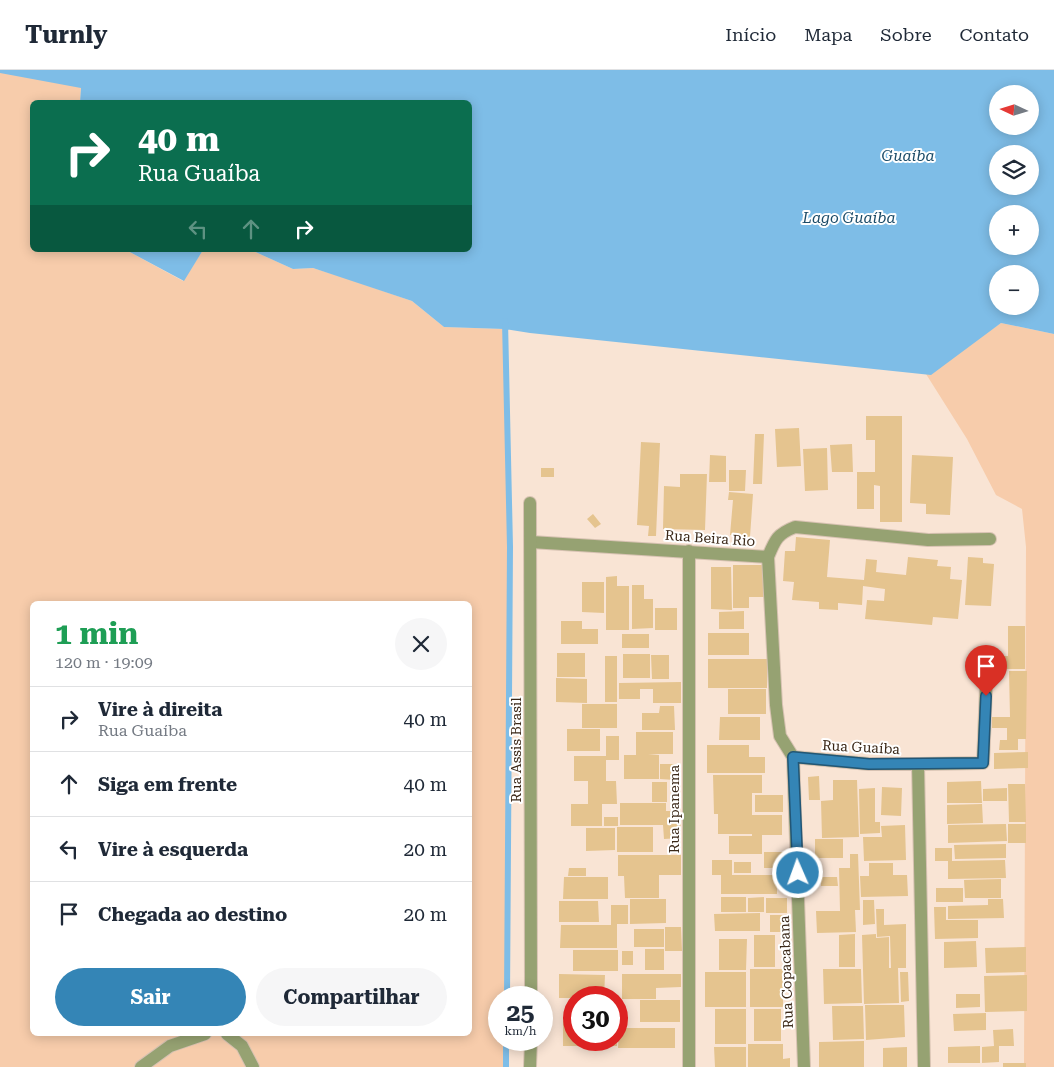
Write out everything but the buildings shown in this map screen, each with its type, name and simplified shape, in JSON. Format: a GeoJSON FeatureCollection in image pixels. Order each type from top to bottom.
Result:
{"type":"FeatureCollection","features":[{"type":"Feature","properties":{"kind":"street","name":"Rua Assis Brasil"},"geometry":{"type":"LineString","coordinates":[[530,503],[531,986]]}},
{"type":"Feature","properties":{"kind":"street","name":"Rua Beira Rio"},"geometry":{"type":"LineString","coordinates":[[531,542],[768,557],[774,542],[783,532],[795,527],[928,540],[990,539]]}},
{"type":"Feature","properties":{"kind":"street","name":"Rua Ipanema"},"geometry":{"type":"LineString","coordinates":[[690,552],[690,1067]]}},
{"type":"Feature","properties":{"kind":"street"},"geometry":{"type":"LineString","coordinates":[[768,557],[776,705],[780,736],[793,757]]}},
{"type":"Feature","properties":{"kind":"street"},"geometry":{"type":"LineString","coordinates":[[918,764],[983,763],[987,662]]}},
{"type":"Feature","properties":{"kind":"street","name":"Rua Guaíba"},"geometry":{"type":"LineString","coordinates":[[793,757],[869,764],[918,764],[924,1067]]}},
{"type":"Feature","properties":{"kind":"street","name":"Rua Copacabana"},"geometry":{"type":"LineString","coordinates":[[793,757],[804,1067]]}},
{"type":"Feature","properties":{"kind":"street"},"geometry":{"type":"LineString","coordinates":[[141,1067],[170,1046],[198,1036]]}},
{"type":"Feature","properties":{"kind":"street"},"geometry":{"type":"LineString","coordinates":[[230,1036],[242,1046],[253,1067]]}},
{"type":"Feature","properties":{"kind":"street"},"geometry":{"type":"LineString","coordinates":[[530,1051],[530,1067]]}},
{"type":"Feature","properties":{"kind":"shaded area"},"geometry":{"type":"Polygon","coordinates":[[[0,70],[81,87],[80,100],[30,100],[30,252],[130,252],[183,281],[202,252],[255,252],[293,269],[313,268],[412,301],[444,327],[504,329],[510,547],[507,986],[488,986],[488,1051],[506,1051],[506,1067],[0,1067],[0,70]]]}},
{"type":"Feature","properties":{"kind":"shaded area"},"geometry":{"type":"Polygon","coordinates":[[[1001,323],[1054,334],[1054,1067],[1024,1067],[1026,547],[1022,509],[996,495],[967,439],[926,374],[1001,323]]]}},
{"type":"Feature","properties":{"kind":"water","name":"Lago Guaíba"},"geometry":{"type":"Polygon","coordinates":[[[0,70],[1054,70],[1054,334],[1001,323],[931,375],[504,329],[444,327],[412,301],[313,268],[293,269],[255,252],[472,252],[472,100],[80,100],[81,88],[0,73],[0,70]]]}},
{"type":"Feature","properties":{"kind":"water"},"geometry":{"type":"Polygon","coordinates":[[[130,252],[202,252],[184,281],[130,252]]]}},
{"type":"Feature","properties":{"kind":"waterway"},"geometry":{"type":"LineString","coordinates":[[505,321],[510,547],[507,986]]}},
{"type":"Feature","properties":{"kind":"waterway"},"geometry":{"type":"LineString","coordinates":[[506,1051],[506,1067]]}},
{"type":"Feature","properties":{"kind":"route"},"geometry":{"type":"LineString","coordinates":[[798,873],[793,757],[869,764],[983,763],[986,696]]}},
{"type":"Feature","properties":{"kind":"water label","name":"Guaíba"},"geometry":{"type":"Point","coordinates":[908,156]}}]}
